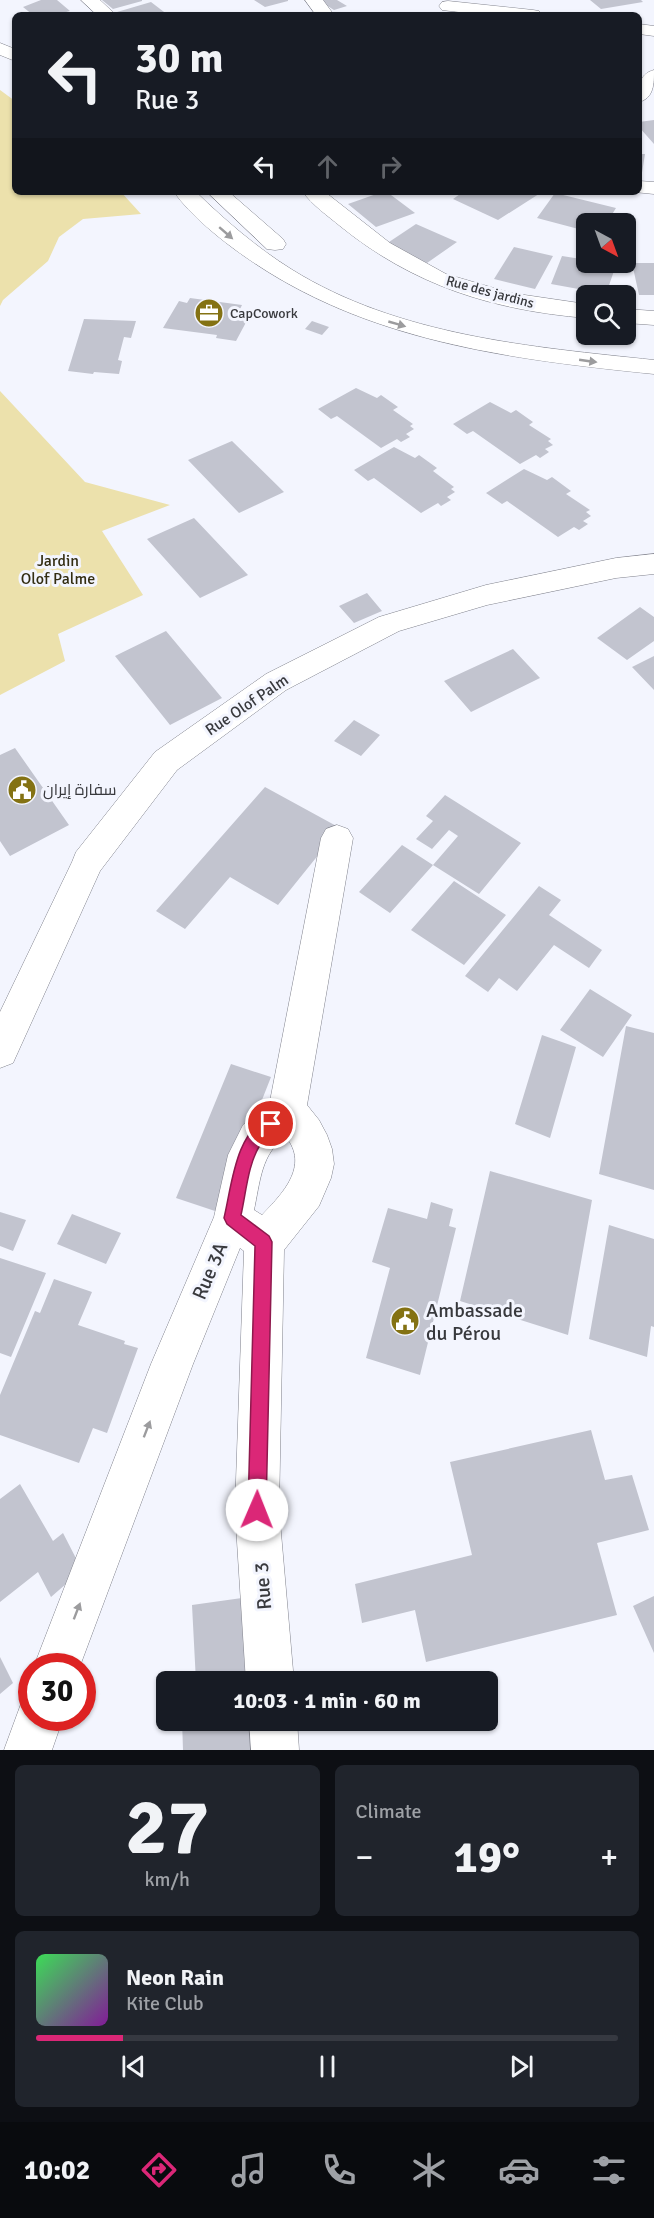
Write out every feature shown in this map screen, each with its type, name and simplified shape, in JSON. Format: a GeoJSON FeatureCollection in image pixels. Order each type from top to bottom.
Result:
{"type":"FeatureCollection","features":[{"type":"Feature","properties":{"kind":"street"},"geometry":{"type":"LineString","coordinates":[[90,0],[104,12]]}},
{"type":"Feature","properties":{"kind":"street"},"geometry":{"type":"LineString","coordinates":[[448,6],[505,12]]}},
{"type":"Feature","properties":{"kind":"street"},"geometry":{"type":"LineString","coordinates":[[642,92],[654,76]]}},
{"type":"Feature","properties":{"kind":"street"},"geometry":{"type":"LineString","coordinates":[[187,195],[243,248],[277,270],[338,303],[381,320],[445,338],[501,348],[654,368]]}},
{"type":"Feature","properties":{"kind":"street"},"geometry":{"type":"LineString","coordinates":[[220,195],[262,235],[292,256],[336,281],[380,299],[454,320],[501,330],[654,347]]}},
{"type":"Feature","properties":{"kind":"street","name":"Rue des jardins"},"geometry":{"type":"LineString","coordinates":[[317,195],[368,238],[394,256],[427,274],[487,294],[544,306],[576,310]]}},
{"type":"Feature","properties":{"kind":"street"},"geometry":{"type":"LineString","coordinates":[[636,317],[654,318]]}},
{"type":"Feature","properties":{"kind":"street","name":"Rue Olof Palm"},"geometry":{"type":"LineString","coordinates":[[0,1051],[88,862],[166,761],[276,682],[389,624],[486,595],[616,568],[654,564]]}},
{"type":"Feature","properties":{"kind":"street"},"geometry":{"type":"LineString","coordinates":[[248,1230],[308,1190],[313,1168],[314,1151],[306,1133],[287,1111],[337,838]]}},
{"type":"Feature","properties":{"kind":"street","name":"Rue 3A"},"geometry":{"type":"LineString","coordinates":[[62,1653],[172,1364],[248,1230],[247,1155],[256,1138],[287,1111]]}},
{"type":"Feature","properties":{"kind":"street","name":"Rue 3"},"geometry":{"type":"LineString","coordinates":[[248,1230],[257,1510],[269,1671]]}},
{"type":"Feature","properties":{"kind":"street"},"geometry":{"type":"LineString","coordinates":[[28,1750],[35,1731]]}},
{"type":"Feature","properties":{"kind":"street"},"geometry":{"type":"LineString","coordinates":[[274,1731],[275,1750]]}},
{"type":"Feature","properties":{"kind":"green space"},"geometry":{"type":"Polygon","coordinates":[[[0,90],[12,99],[12,195],[124,195],[141,214],[83,219],[59,237],[48,261],[3,300],[0,306],[0,90]]]}},
{"type":"Feature","properties":{"kind":"green space","name":"Jardin Olof Palme"},"geometry":{"type":"Polygon","coordinates":[[[0,391],[85,482],[170,505],[102,531],[143,595],[58,634],[65,661],[0,695],[0,391]]]}},
{"type":"Feature","properties":{"kind":"building"},"geometry":{"type":"Polygon","coordinates":[[[41,0],[57,0],[70,11],[29,12],[23,7],[41,0]]]}},
{"type":"Feature","properties":{"kind":"building"},"geometry":{"type":"Polygon","coordinates":[[[102,0],[142,0],[142,1],[113,9],[102,0]]]}},
{"type":"Feature","properties":{"kind":"building"},"geometry":{"type":"Polygon","coordinates":[[[254,0],[288,0],[288,1],[265,7],[254,0]]]}},
{"type":"Feature","properties":{"kind":"building"},"geometry":{"type":"Polygon","coordinates":[[[318,0],[337,0],[347,6],[334,10],[318,0]]]}},
{"type":"Feature","properties":{"kind":"building"},"geometry":{"type":"Polygon","coordinates":[[[590,0],[641,0],[643,2],[601,9],[590,0]]]}},
{"type":"Feature","properties":{"kind":"building"},"geometry":{"type":"Polygon","coordinates":[[[151,2],[164,12],[117,12],[151,2]]]}},
{"type":"Feature","properties":{"kind":"building"},"geometry":{"type":"Polygon","coordinates":[[[654,120],[654,144],[642,130],[642,122],[654,120]]]}},
{"type":"Feature","properties":{"kind":"building"},"geometry":{"type":"Polygon","coordinates":[[[642,154],[645,154],[642,173],[642,154]]]}},
{"type":"Feature","properties":{"kind":"building"},"geometry":{"type":"Polygon","coordinates":[[[374,195],[391,195],[415,213],[376,227],[348,204],[374,195]]]}},
{"type":"Feature","properties":{"kind":"building"},"geometry":{"type":"Polygon","coordinates":[[[459,195],[537,195],[498,220],[453,199],[459,195]]]}},
{"type":"Feature","properties":{"kind":"building"},"geometry":{"type":"Polygon","coordinates":[[[554,195],[563,195],[616,208],[613,213],[576,213],[576,228],[537,218],[554,195]]]}},
{"type":"Feature","properties":{"kind":"building"},"geometry":{"type":"Polygon","coordinates":[[[416,224],[457,242],[427,263],[386,244],[416,224]]]}},
{"type":"Feature","properties":{"kind":"building"},"geometry":{"type":"Polygon","coordinates":[[[514,247],[553,256],[535,289],[494,279],[514,247]]]}},
{"type":"Feature","properties":{"kind":"building"},"geometry":{"type":"Polygon","coordinates":[[[562,256],[576,258],[576,273],[613,273],[609,285],[576,285],[576,289],[551,284],[562,256]]]}},
{"type":"Feature","properties":{"kind":"building"},"geometry":{"type":"Polygon","coordinates":[[[636,263],[654,263],[654,295],[639,295],[634,273],[636,263]]]}},
{"type":"Feature","properties":{"kind":"building"},"geometry":{"type":"Polygon","coordinates":[[[190,298],[242,305],[239,311],[251,313],[236,341],[216,338],[217,335],[163,328],[179,301],[187,303],[190,298]]]}},
{"type":"Feature","properties":{"kind":"building"},"geometry":{"type":"Polygon","coordinates":[[[84,319],[136,321],[131,338],[124,337],[118,360],[122,361],[119,374],[68,371],[84,319]]]}},
{"type":"Feature","properties":{"kind":"building"},"geometry":{"type":"Polygon","coordinates":[[[312,321],[329,327],[322,335],[305,329],[312,321]]]}},
{"type":"Feature","properties":{"kind":"building"},"geometry":{"type":"Polygon","coordinates":[[[356,388],[377,398],[381,395],[398,407],[393,410],[413,424],[410,426],[414,429],[406,434],[410,437],[401,442],[397,439],[381,448],[337,416],[331,419],[318,409],[356,388]]]}},
{"type":"Feature","properties":{"kind":"building"},"geometry":{"type":"Polygon","coordinates":[[[490,402],[511,413],[516,410],[533,422],[529,425],[551,439],[548,441],[553,445],[545,449],[549,452],[540,458],[536,455],[520,464],[473,431],[467,434],[453,424],[490,402]]]}},
{"type":"Feature","properties":{"kind":"building"},"geometry":{"type":"Polygon","coordinates":[[[232,441],[284,492],[239,513],[188,460],[232,441]]]}},
{"type":"Feature","properties":{"kind":"building"},"geometry":{"type":"Polygon","coordinates":[[[394,447],[415,458],[419,455],[437,468],[433,471],[454,487],[451,489],[455,492],[447,497],[451,500],[441,506],[438,503],[421,513],[374,478],[368,481],[354,470],[394,447]]]}},
{"type":"Feature","properties":{"kind":"building"},"geometry":{"type":"Polygon","coordinates":[[[524,469],[547,480],[552,477],[571,491],[566,494],[590,510],[586,512],[591,516],[583,521],[588,524],[579,530],[574,527],[558,537],[507,501],[502,504],[486,493],[524,469]]]}},
{"type":"Feature","properties":{"kind":"building"},"geometry":{"type":"Polygon","coordinates":[[[194,518],[248,575],[200,598],[147,539],[194,518]]]}},
{"type":"Feature","properties":{"kind":"building"},"geometry":{"type":"Polygon","coordinates":[[[367,593],[382,611],[354,623],[339,606],[367,593]]]}},
{"type":"Feature","properties":{"kind":"building"},"geometry":{"type":"Polygon","coordinates":[[[640,607],[654,617],[654,641],[627,660],[597,638],[640,607]]]}},
{"type":"Feature","properties":{"kind":"building"},"geometry":{"type":"Polygon","coordinates":[[[166,631],[222,698],[170,725],[115,656],[166,631]]]}},
{"type":"Feature","properties":{"kind":"building"},"geometry":{"type":"Polygon","coordinates":[[[513,649],[540,678],[471,712],[444,681],[513,649]]]}},
{"type":"Feature","properties":{"kind":"building"},"geometry":{"type":"Polygon","coordinates":[[[654,656],[654,690],[632,667],[654,656]]]}},
{"type":"Feature","properties":{"kind":"building"},"geometry":{"type":"Polygon","coordinates":[[[354,720],[380,735],[361,756],[334,741],[354,720]]]}},
{"type":"Feature","properties":{"kind":"building","name":"سفارة إيران"},"geometry":{"type":"Polygon","coordinates":[[[15,748],[69,825],[10,856],[0,841],[0,755],[15,748]]]}},
{"type":"Feature","properties":{"kind":"building"},"geometry":{"type":"Polygon","coordinates":[[[265,787],[340,828],[278,905],[230,877],[185,929],[156,911],[265,787]]]}},
{"type":"Feature","properties":{"kind":"building"},"geometry":{"type":"Polygon","coordinates":[[[445,795],[521,843],[479,894],[433,865],[458,836],[449,830],[432,849],[416,839],[433,821],[426,816],[445,795]]]}},
{"type":"Feature","properties":{"kind":"building"},"geometry":{"type":"Polygon","coordinates":[[[402,845],[433,865],[390,913],[359,892],[402,845]]]}},
{"type":"Feature","properties":{"kind":"building"},"geometry":{"type":"Polygon","coordinates":[[[454,881],[506,915],[464,965],[411,930],[454,881]]]}},
{"type":"Feature","properties":{"kind":"building"},"geometry":{"type":"Polygon","coordinates":[[[539,886],[561,900],[549,915],[602,950],[589,968],[554,945],[517,991],[499,978],[488,992],[465,976],[539,886]]]}},
{"type":"Feature","properties":{"kind":"building"},"geometry":{"type":"Polygon","coordinates":[[[590,989],[632,1015],[603,1057],[560,1030],[590,989]]]}},
{"type":"Feature","properties":{"kind":"building"},"geometry":{"type":"Polygon","coordinates":[[[626,1026],[654,1033],[654,1190],[599,1174],[626,1026]]]}},
{"type":"Feature","properties":{"kind":"building"},"geometry":{"type":"Polygon","coordinates":[[[542,1035],[576,1047],[550,1138],[515,1124],[542,1035]]]}},
{"type":"Feature","properties":{"kind":"building"},"geometry":{"type":"Polygon","coordinates":[[[231,1064],[271,1077],[218,1212],[176,1198],[231,1064]]]}},
{"type":"Feature","properties":{"kind":"building"},"geometry":{"type":"Polygon","coordinates":[[[490,1171],[592,1200],[568,1335],[460,1301],[490,1171]]]}},
{"type":"Feature","properties":{"kind":"building","name":"Ambassade du Pérou"},"geometry":{"type":"Polygon","coordinates":[[[431,1202],[453,1209],[449,1226],[456,1228],[420,1375],[366,1358],[390,1268],[372,1262],[388,1208],[427,1219],[431,1202]]]}},
{"type":"Feature","properties":{"kind":"building"},"geometry":{"type":"Polygon","coordinates":[[[0,1212],[26,1220],[13,1251],[0,1246],[0,1212]]]}},
{"type":"Feature","properties":{"kind":"building"},"geometry":{"type":"Polygon","coordinates":[[[72,1214],[121,1233],[106,1264],[57,1244],[72,1214]]]}},
{"type":"Feature","properties":{"kind":"building"},"geometry":{"type":"Polygon","coordinates":[[[609,1225],[654,1239],[654,1327],[651,1326],[647,1357],[589,1339],[609,1225]]]}},
{"type":"Feature","properties":{"kind":"building"},"geometry":{"type":"Polygon","coordinates":[[[0,1258],[46,1273],[11,1357],[0,1353],[0,1258]]]}},
{"type":"Feature","properties":{"kind":"building"},"geometry":{"type":"Polygon","coordinates":[[[54,1279],[92,1292],[78,1325],[125,1341],[124,1344],[138,1348],[107,1433],[93,1428],[79,1463],[0,1435],[0,1395],[35,1311],[40,1313],[54,1279]]]}},
{"type":"Feature","properties":{"kind":"building"},"geometry":{"type":"Polygon","coordinates":[[[591,1430],[605,1480],[632,1475],[649,1530],[597,1543],[617,1615],[426,1662],[415,1610],[362,1623],[355,1584],[472,1555],[450,1462],[591,1430]]]}},
{"type":"Feature","properties":{"kind":"building"},"geometry":{"type":"Polygon","coordinates":[[[20,1484],[53,1541],[63,1533],[82,1570],[51,1597],[38,1572],[0,1602],[0,1499],[20,1484]]]}},
{"type":"Feature","properties":{"kind":"building"},"geometry":{"type":"Polygon","coordinates":[[[654,1596],[654,1653],[633,1606],[654,1596]]]}},
{"type":"Feature","properties":{"kind":"building"},"geometry":{"type":"Polygon","coordinates":[[[249,1597],[254,1671],[195,1671],[192,1605],[249,1597]]]}},
{"type":"Feature","properties":{"kind":"building"},"geometry":{"type":"Polygon","coordinates":[[[0,1657],[13,1683],[0,1694],[0,1657]]]}},
{"type":"Feature","properties":{"kind":"building"},"geometry":{"type":"Polygon","coordinates":[[[182,1731],[258,1731],[259,1750],[183,1750],[182,1731]]]}},
{"type":"Feature","properties":{"kind":"place","name":"CapCowork"},"geometry":{"type":"Point","coordinates":[209,313]}},
{"type":"Feature","properties":{"kind":"place","name":"سفارة إيران"},"geometry":{"type":"Point","coordinates":[22,790]}},
{"type":"Feature","properties":{"kind":"place","name":"Ambassade du Pérou"},"geometry":{"type":"Point","coordinates":[405,1321]}},
{"type":"Feature","properties":{"kind":"route"},"geometry":{"type":"LineString","coordinates":[[257,1510],[264,1242],[232,1218],[247,1155],[256,1138],[271,1124]]}}]}
